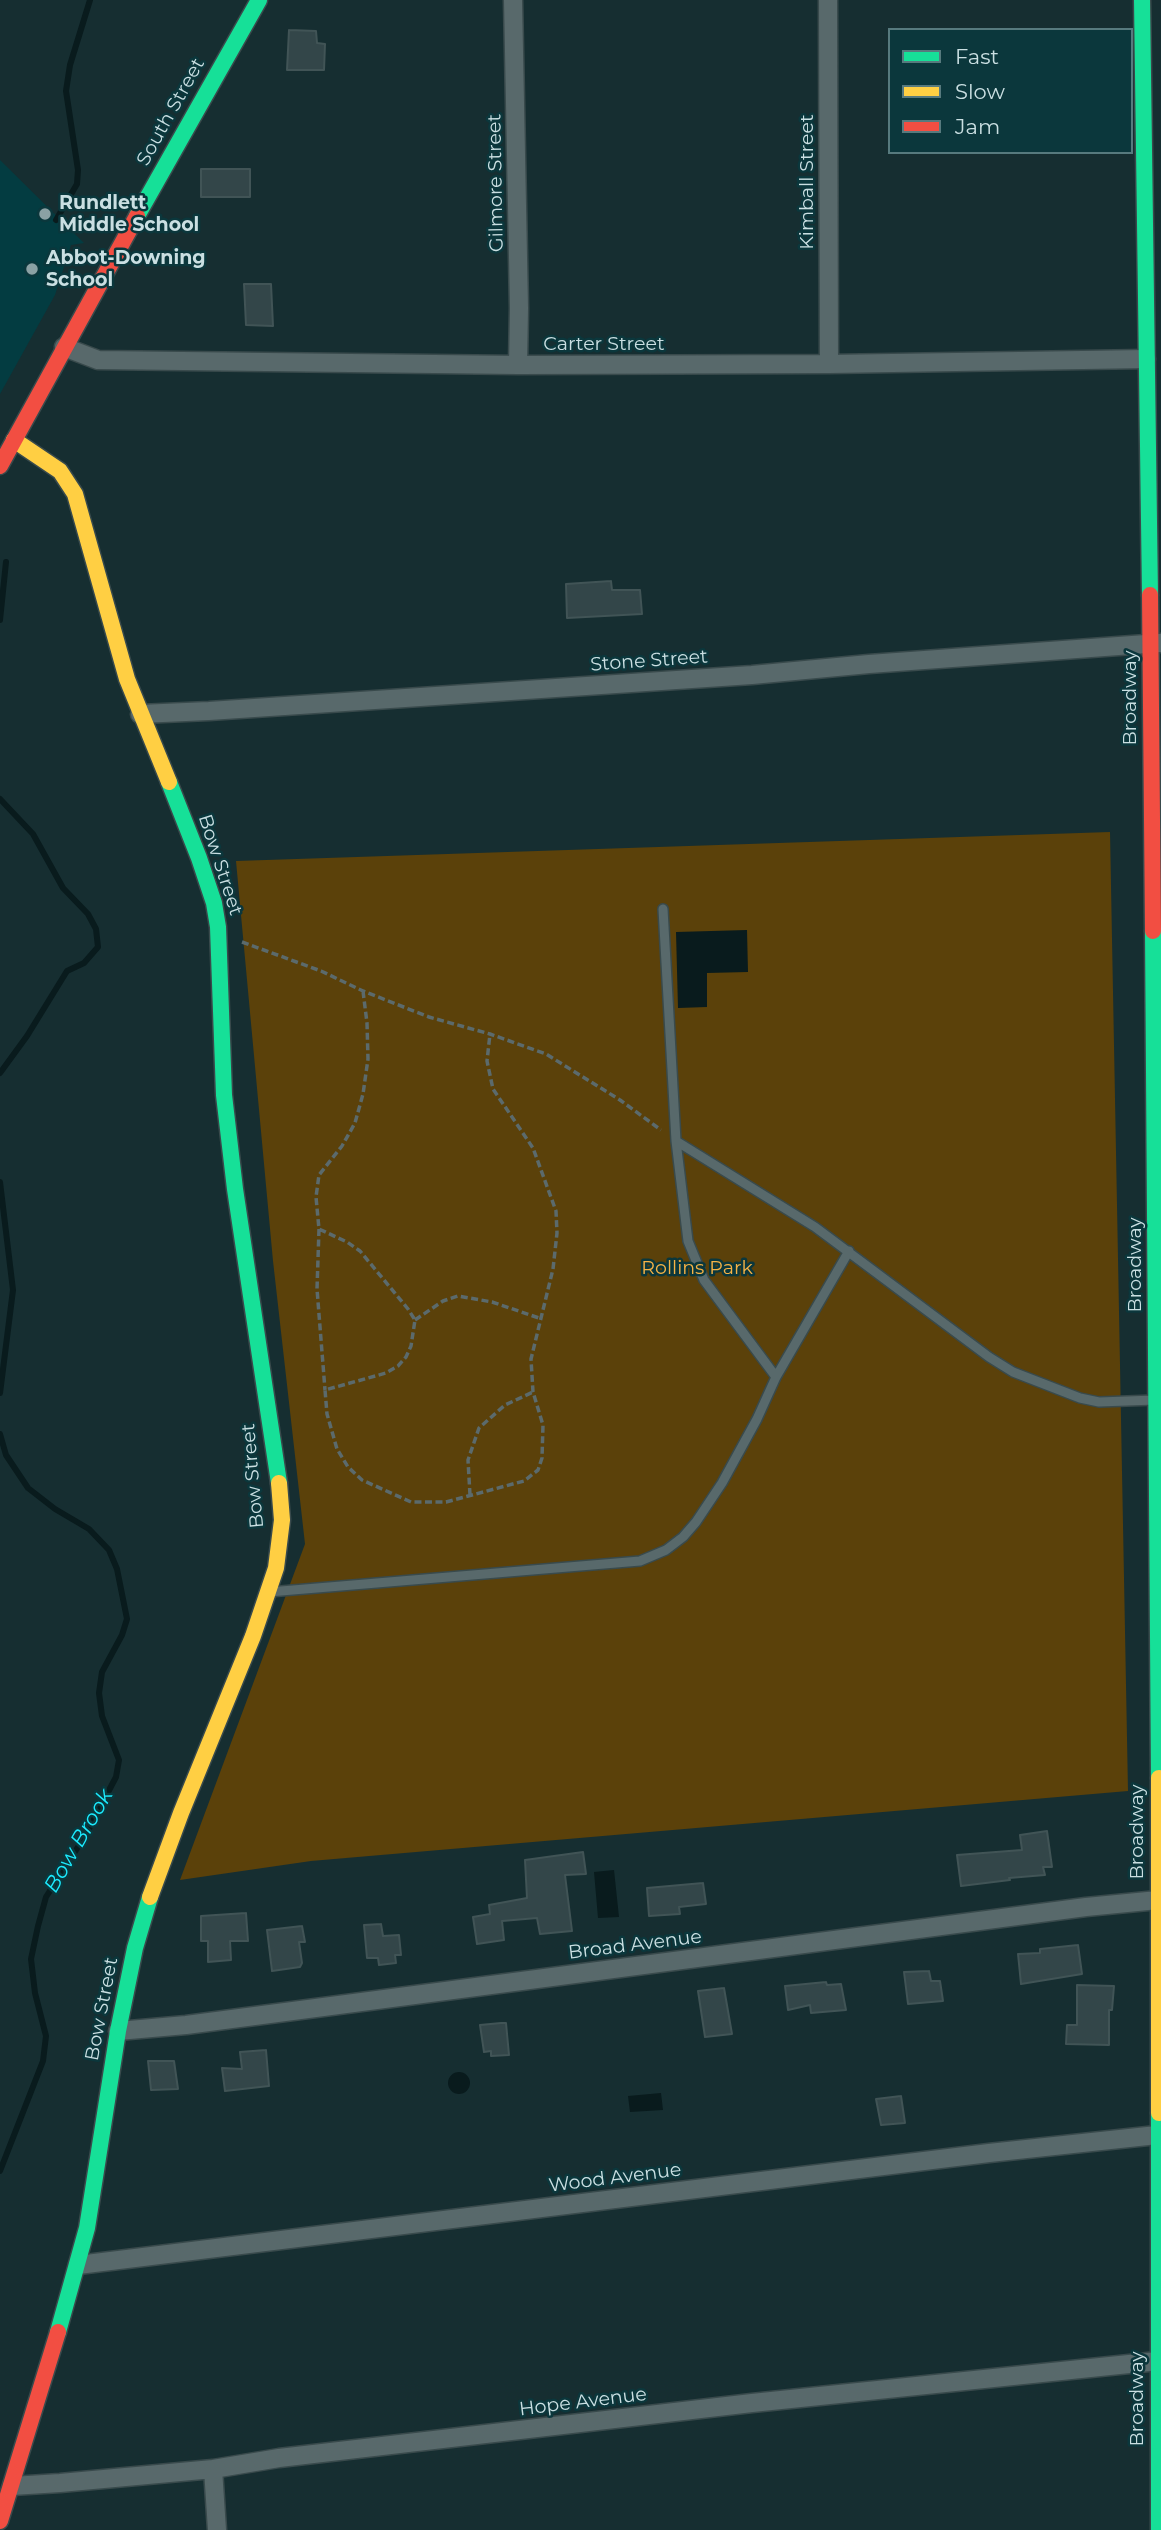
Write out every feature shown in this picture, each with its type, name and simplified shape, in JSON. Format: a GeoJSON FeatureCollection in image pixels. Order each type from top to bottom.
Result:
{"type":"FeatureCollection","features":[{"type":"Feature","properties":{"kind":"street","name":"South Street"},"geometry":{"type":"LineString","coordinates":[[0,466],[259,0]]}},
{"type":"Feature","properties":{"kind":"street","name":"Gilmore Street"},"geometry":{"type":"LineString","coordinates":[[513,0],[518,365]]}},
{"type":"Feature","properties":{"kind":"street","name":"Kimball Street"},"geometry":{"type":"LineString","coordinates":[[828,0],[829,364]]}},
{"type":"Feature","properties":{"kind":"street","name":"Broadway"},"geometry":{"type":"LineString","coordinates":[[1142,0],[1146,359],[1156,643],[1160,1628],[1158,2530]]}},
{"type":"Feature","properties":{"kind":"street","name":"Carter Street"},"geometry":{"type":"LineString","coordinates":[[64,347],[98,360],[518,365],[1146,359]]}},
{"type":"Feature","properties":{"kind":"street","name":"Bow Street"},"geometry":{"type":"LineString","coordinates":[[0,2521],[88,2228],[118,2031],[135,1948],[148,1902],[181,1814],[253,1636],[276,1568],[282,1520],[278,1472],[234,1189],[226,1108],[218,927],[214,904],[199,858],[127,679],[75,494],[60,471],[14,440]]}},
{"type":"Feature","properties":{"kind":"street","name":"Stone Street"},"geometry":{"type":"LineString","coordinates":[[140,714],[752,675],[1156,643]]}},
{"type":"Feature","properties":{"kind":"street","name":"Broad Avenue"},"geometry":{"type":"LineString","coordinates":[[118,2031],[200,2023],[1086,1907],[1158,1900]]}},
{"type":"Feature","properties":{"kind":"street","name":"Wood Avenue"},"geometry":{"type":"LineString","coordinates":[[78,2264],[1157,2135]]}},
{"type":"Feature","properties":{"kind":"street","name":"Hope Avenue"},"geometry":{"type":"LineString","coordinates":[[12,2486],[213,2469],[279,2458],[752,2403],[1158,2361]]}},
{"type":"Feature","properties":{"kind":"street"},"geometry":{"type":"LineString","coordinates":[[213,2469],[217,2530]]}},
{"type":"Feature","properties":{"kind":"lane"},"geometry":{"type":"LineString","coordinates":[[663,909],[676,1141],[688,1241],[704,1280],[776,1377]]}},
{"type":"Feature","properties":{"kind":"lane"},"geometry":{"type":"LineString","coordinates":[[676,1141],[815,1227],[989,1357],[1013,1371],[1080,1398],[1099,1402],[1157,1400]]}},
{"type":"Feature","properties":{"kind":"lane"},"geometry":{"type":"LineString","coordinates":[[267,1592],[640,1561],[666,1550],[683,1538],[722,1483],[757,1419],[776,1377],[849,1251]]}},
{"type":"Feature","properties":{"kind":"path"},"geometry":{"type":"LineString","coordinates":[[242,943],[321,971],[429,1017],[536,1050],[567,1065],[676,1141]]}},
{"type":"Feature","properties":{"kind":"path"},"geometry":{"type":"LineString","coordinates":[[363,991],[368,1059],[363,1094],[355,1123],[342,1146],[319,1175],[316,1197],[319,1229],[317,1289],[325,1390],[330,1431],[337,1450],[348,1466],[362,1480],[411,1502],[446,1502],[524,1481],[538,1470],[544,1444],[543,1425],[533,1392],[531,1359],[553,1269],[558,1233],[556,1211],[533,1148],[493,1089],[486,1061],[490,1034]]}},
{"type":"Feature","properties":{"kind":"path"},"geometry":{"type":"LineString","coordinates":[[319,1229],[360,1251],[415,1320],[407,1357],[398,1366],[386,1373],[325,1390]]}},
{"type":"Feature","properties":{"kind":"path"},"geometry":{"type":"LineString","coordinates":[[415,1320],[443,1301],[458,1296],[492,1302],[540,1318]]}},
{"type":"Feature","properties":{"kind":"path"},"geometry":{"type":"LineString","coordinates":[[470,1496],[468,1460],[479,1428],[505,1405],[533,1392]]}},
{"type":"Feature","properties":{"kind":"shaded area","name":"Abbot-Downing School"},"geometry":{"type":"Polygon","coordinates":[[[0,160],[84,243],[71,245],[55,295],[0,394],[0,160]]]}},
{"type":"Feature","properties":{"kind":"shaded area"},"geometry":{"type":"Polygon","coordinates":[[[747,930],[748,972],[707,973],[707,1007],[678,1008],[676,932],[747,930]]]}},
{"type":"Feature","properties":{"kind":"shaded area"},"geometry":{"type":"Polygon","coordinates":[[[614,1870],[619,1917],[598,1918],[594,1872],[614,1870]]]}},
{"type":"Feature","properties":{"kind":"shaded area"},"geometry":{"type":"Polygon","coordinates":[[[459,2072],[467,2075],[470,2083],[467,2091],[459,2094],[451,2091],[448,2083],[451,2075],[459,2072]]]}},
{"type":"Feature","properties":{"kind":"shaded area"},"geometry":{"type":"Polygon","coordinates":[[[661,2093],[663,2110],[630,2112],[628,2096],[661,2093]]]}},
{"type":"Feature","properties":{"kind":"green space","name":"Rollins Park"},"geometry":{"type":"Polygon","coordinates":[[[1110,832],[1128,1791],[311,1861],[180,1880],[305,1544],[273,1261],[236,861],[1110,832]]]}},
{"type":"Feature","properties":{"kind":"building"},"geometry":{"type":"Polygon","coordinates":[[[289,30],[316,31],[317,43],[325,44],[324,70],[287,70],[289,30]]]}},
{"type":"Feature","properties":{"kind":"building"},"geometry":{"type":"Polygon","coordinates":[[[201,169],[250,169],[250,197],[201,197],[201,169]]]}},
{"type":"Feature","properties":{"kind":"building"},"geometry":{"type":"Polygon","coordinates":[[[244,284],[271,284],[273,326],[246,325],[244,284]]]}},
{"type":"Feature","properties":{"kind":"building"},"geometry":{"type":"Polygon","coordinates":[[[611,581],[612,590],[640,590],[642,614],[567,618],[566,584],[611,581]]]}},
{"type":"Feature","properties":{"kind":"building"},"geometry":{"type":"Polygon","coordinates":[[[1047,1831],[1052,1867],[1043,1867],[1045,1875],[961,1886],[957,1855],[1022,1850],[1020,1835],[1047,1831]]]}},
{"type":"Feature","properties":{"kind":"building"},"geometry":{"type":"Polygon","coordinates":[[[583,1852],[586,1874],[565,1875],[572,1931],[540,1934],[537,1918],[502,1921],[504,1940],[477,1944],[473,1917],[490,1914],[489,1905],[527,1898],[525,1860],[583,1852]]]}},
{"type":"Feature","properties":{"kind":"building"},"geometry":{"type":"Polygon","coordinates":[[[703,1883],[706,1904],[679,1907],[680,1914],[649,1916],[647,1888],[703,1883]]]}},
{"type":"Feature","properties":{"kind":"building"},"geometry":{"type":"Polygon","coordinates":[[[246,1913],[248,1941],[230,1941],[231,1960],[208,1962],[208,1941],[201,1941],[201,1916],[246,1913]]]}},
{"type":"Feature","properties":{"kind":"building"},"geometry":{"type":"Polygon","coordinates":[[[381,1924],[383,1936],[399,1935],[401,1955],[395,1955],[396,1963],[379,1965],[378,1958],[367,1958],[364,1925],[381,1924]]]}},
{"type":"Feature","properties":{"kind":"building"},"geometry":{"type":"Polygon","coordinates":[[[302,1926],[305,1942],[299,1942],[302,1963],[300,1967],[272,1971],[267,1930],[302,1926]]]}},
{"type":"Feature","properties":{"kind":"building"},"geometry":{"type":"Polygon","coordinates":[[[1078,1945],[1082,1974],[1021,1984],[1018,1954],[1040,1953],[1040,1949],[1078,1945]]]}},
{"type":"Feature","properties":{"kind":"building"},"geometry":{"type":"Polygon","coordinates":[[[929,1971],[931,1981],[940,1981],[943,2001],[908,2004],[904,1972],[929,1971]]]}},
{"type":"Feature","properties":{"kind":"building"},"geometry":{"type":"Polygon","coordinates":[[[826,1982],[827,1985],[841,1984],[846,2010],[811,2013],[810,2005],[788,2010],[785,1986],[826,1982]]]}},
{"type":"Feature","properties":{"kind":"building"},"geometry":{"type":"Polygon","coordinates":[[[1077,1985],[1114,1986],[1112,2010],[1109,2010],[1109,2045],[1066,2044],[1067,2025],[1077,2025],[1077,1985]]]}},
{"type":"Feature","properties":{"kind":"building"},"geometry":{"type":"Polygon","coordinates":[[[724,1988],[732,2034],[705,2037],[698,1991],[724,1988]]]}},
{"type":"Feature","properties":{"kind":"building"},"geometry":{"type":"Polygon","coordinates":[[[506,2023],[509,2055],[491,2056],[491,2051],[484,2052],[480,2025],[506,2023]]]}},
{"type":"Feature","properties":{"kind":"building"},"geometry":{"type":"Polygon","coordinates":[[[266,2050],[269,2086],[225,2091],[222,2068],[242,2069],[240,2052],[266,2050]]]}},
{"type":"Feature","properties":{"kind":"building"},"geometry":{"type":"Polygon","coordinates":[[[148,2061],[174,2061],[178,2089],[151,2090],[148,2061]]]}},
{"type":"Feature","properties":{"kind":"building"},"geometry":{"type":"Polygon","coordinates":[[[901,2096],[905,2123],[881,2125],[876,2099],[901,2096]]]}},
{"type":"Feature","properties":{"kind":"waterway","name":"Bow Brook"},"geometry":{"type":"LineString","coordinates":[[56,220],[77,184],[78,170],[66,91],[70,65],[90,0]]}},
{"type":"Feature","properties":{"kind":"waterway","name":"Bow Brook"},"geometry":{"type":"LineString","coordinates":[[0,620],[6,562]]}},
{"type":"Feature","properties":{"kind":"waterway","name":"Bow Brook"},"geometry":{"type":"LineString","coordinates":[[0,799],[33,834],[63,888],[88,914],[96,929],[98,947],[84,963],[67,971],[27,1036],[0,1073]]}},
{"type":"Feature","properties":{"kind":"waterway","name":"Bow Brook"},"geometry":{"type":"LineString","coordinates":[[0,1182],[13,1290],[0,1393]]}},
{"type":"Feature","properties":{"kind":"waterway","name":"Bow Brook"},"geometry":{"type":"LineString","coordinates":[[0,1434],[6,1455],[28,1488],[55,1509],[89,1529],[109,1550],[117,1569],[127,1619],[122,1635],[102,1672],[99,1693],[102,1716],[119,1760],[116,1777],[85,1836],[46,1897],[31,1959],[35,1993],[46,2036],[43,2061],[0,2171]]}},
{"type":"Feature","properties":{"kind":"traffic: fast"},"geometry":{"type":"LineString","coordinates":[[137,216],[259,0]]}},
{"type":"Feature","properties":{"kind":"traffic: fast"},"geometry":{"type":"LineString","coordinates":[[1142,0],[1150,595]]}},
{"type":"Feature","properties":{"kind":"traffic: fast"},"geometry":{"type":"LineString","coordinates":[[169,782],[199,858],[214,903],[218,927],[224,1095],[235,1189],[279,1483]]}},
{"type":"Feature","properties":{"kind":"traffic: fast"},"geometry":{"type":"LineString","coordinates":[[1153,931],[1159,1778]]}},
{"type":"Feature","properties":{"kind":"traffic: fast"},"geometry":{"type":"LineString","coordinates":[[58,2332],[87,2228],[118,2031],[135,1948],[150,1897]]}},
{"type":"Feature","properties":{"kind":"traffic: fast"},"geometry":{"type":"LineString","coordinates":[[1159,2113],[1159,2530]]}},
{"type":"Feature","properties":{"kind":"traffic: slow"},"geometry":{"type":"LineString","coordinates":[[14,440],[60,471],[75,494],[127,679],[169,782]]}},
{"type":"Feature","properties":{"kind":"traffic: slow"},"geometry":{"type":"LineString","coordinates":[[150,1897],[253,1636],[276,1568],[282,1520],[279,1483]]}},
{"type":"Feature","properties":{"kind":"traffic: slow"},"geometry":{"type":"LineString","coordinates":[[1159,1778],[1159,2113]]}},
{"type":"Feature","properties":{"kind":"traffic: jam"},"geometry":{"type":"LineString","coordinates":[[0,466],[137,216]]}},
{"type":"Feature","properties":{"kind":"traffic: jam"},"geometry":{"type":"LineString","coordinates":[[1150,595],[1153,931]]}},
{"type":"Feature","properties":{"kind":"traffic: jam"},"geometry":{"type":"LineString","coordinates":[[0,2521],[58,2332]]}},
{"type":"Feature","properties":{"kind":"place","name":"Rundlett Middle School"},"geometry":{"type":"Point","coordinates":[45,214]}},
{"type":"Feature","properties":{"kind":"place","name":"Abbot-Downing School"},"geometry":{"type":"Point","coordinates":[32,269]}}]}
